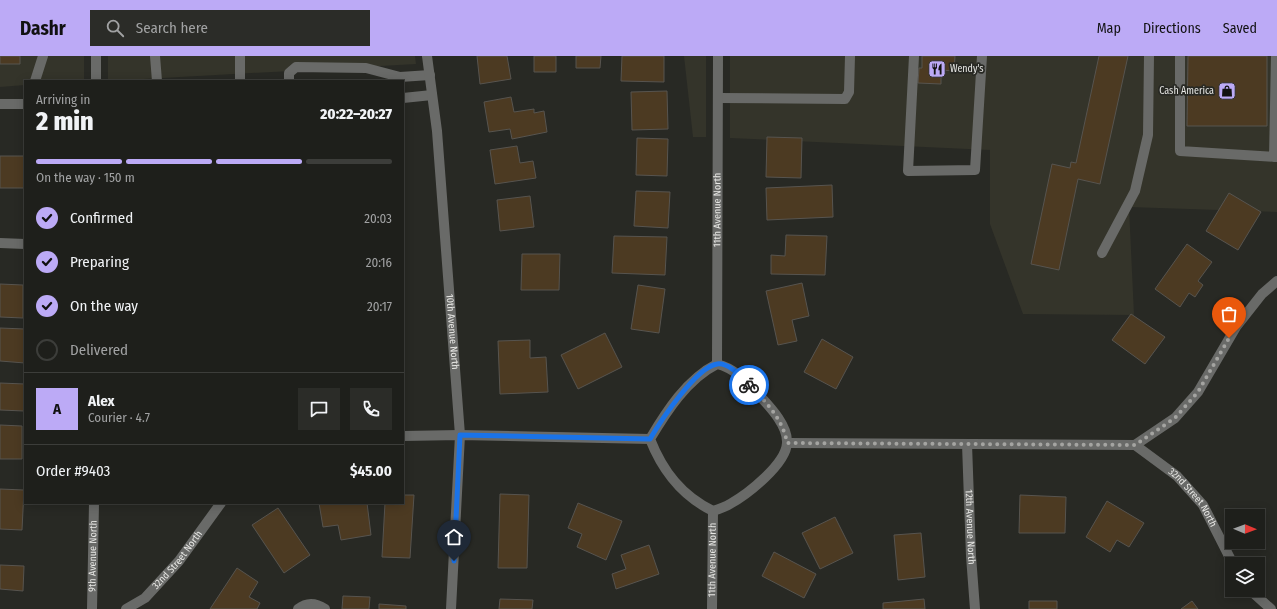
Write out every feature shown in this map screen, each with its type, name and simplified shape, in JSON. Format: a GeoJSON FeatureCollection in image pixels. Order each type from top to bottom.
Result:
{"type":"FeatureCollection","features":[{"type":"Feature","properties":{"kind":"street"},"geometry":{"type":"LineString","coordinates":[[35,80],[44,56]]}},
{"type":"Feature","properties":{"kind":"street"},"geometry":{"type":"LineString","coordinates":[[96,56],[96,80]]}},
{"type":"Feature","properties":{"kind":"street"},"geometry":{"type":"LineString","coordinates":[[155,56],[157,80]]}},
{"type":"Feature","properties":{"kind":"street"},"geometry":{"type":"LineString","coordinates":[[240,56],[240,80]]}},
{"type":"Feature","properties":{"kind":"street","name":"10th Avenue North"},"geometry":{"type":"LineString","coordinates":[[427,56],[438,146],[460,435],[451,609]]}},
{"type":"Feature","properties":{"kind":"street","name":"11th Avenue North"},"geometry":{"type":"LineString","coordinates":[[717,364],[718,56]]}},
{"type":"Feature","properties":{"kind":"street"},"geometry":{"type":"LineString","coordinates":[[718,98],[845,99],[849,92],[850,56]]}},
{"type":"Feature","properties":{"kind":"street"},"geometry":{"type":"LineString","coordinates":[[914,56],[908,171],[975,170],[982,56]]}},
{"type":"Feature","properties":{"kind":"street"},"geometry":{"type":"LineString","coordinates":[[1102,253],[1135,191],[1148,135],[1149,56]]}},
{"type":"Feature","properties":{"kind":"street"},"geometry":{"type":"LineString","coordinates":[[1180,56],[1180,151],[1276,157],[1276,56]]}},
{"type":"Feature","properties":{"kind":"street"},"geometry":{"type":"LineString","coordinates":[[289,80],[290,73],[296,67],[366,68],[400,77],[430,75]]}},
{"type":"Feature","properties":{"kind":"street"},"geometry":{"type":"LineString","coordinates":[[404,98],[432,95]]}},
{"type":"Feature","properties":{"kind":"street"},"geometry":{"type":"LineString","coordinates":[[0,104],[24,104]]}},
{"type":"Feature","properties":{"kind":"street"},"geometry":{"type":"LineString","coordinates":[[0,243],[24,244]]}},
{"type":"Feature","properties":{"kind":"street"},"geometry":{"type":"LineString","coordinates":[[787,443],[1135,445],[1175,418],[1198,392],[1236,327],[1262,294],[1277,281]]}},
{"type":"Feature","properties":{"kind":"street"},"geometry":{"type":"LineString","coordinates":[[717,364],[727,366],[743,379],[766,402],[785,429],[787,443],[781,459],[761,482],[730,505],[713,511],[696,503],[675,483],[656,455],[650,439],[665,414],[688,387],[705,370],[717,364]]}},
{"type":"Feature","properties":{"kind":"street"},"geometry":{"type":"LineString","coordinates":[[404,436],[460,435],[650,439]]}},
{"type":"Feature","properties":{"kind":"street","name":"12th Avenue North"},"geometry":{"type":"LineString","coordinates":[[967,444],[971,556],[975,609]]}},
{"type":"Feature","properties":{"kind":"street","name":"32nd Street North"},"geometry":{"type":"LineString","coordinates":[[1135,445],[1177,476],[1203,505],[1230,557]]}},
{"type":"Feature","properties":{"kind":"street","name":"9th Avenue North"},"geometry":{"type":"LineString","coordinates":[[92,609],[94,504]]}},
{"type":"Feature","properties":{"kind":"street","name":"32nd Street North"},"geometry":{"type":"LineString","coordinates":[[126,609],[145,598],[179,561],[220,504]]}},
{"type":"Feature","properties":{"kind":"street","name":"11th Avenue North"},"geometry":{"type":"LineString","coordinates":[[712,609],[713,511]]}},
{"type":"Feature","properties":{"kind":"street"},"geometry":{"type":"LineString","coordinates":[[1258,597],[1271,609]]}},
{"type":"Feature","properties":{"kind":"street"},"geometry":{"type":"LineString","coordinates":[[298,609],[310,604],[318,604],[325,609]]}},
{"type":"Feature","properties":{"kind":"shaded area"},"geometry":{"type":"Polygon","coordinates":[[[0,56],[84,56],[84,80],[24,80],[24,85],[0,87],[0,56]]]}},
{"type":"Feature","properties":{"kind":"shaded area"},"geometry":{"type":"Polygon","coordinates":[[[108,56],[415,56],[416,64],[126,80],[108,80],[108,56]]]}},
{"type":"Feature","properties":{"kind":"shaded area"},"geometry":{"type":"Polygon","coordinates":[[[684,56],[706,56],[706,137],[693,137],[684,56]]]}},
{"type":"Feature","properties":{"kind":"shaded area"},"geometry":{"type":"Polygon","coordinates":[[[730,56],[1277,56],[1277,212],[1129,207],[1134,315],[1023,314],[990,224],[990,150],[730,138],[730,56]]]}},
{"type":"Feature","properties":{"kind":"building"},"geometry":{"type":"Polygon","coordinates":[[[0,56],[20,56],[20,64],[0,64],[0,56]]]}},
{"type":"Feature","properties":{"kind":"building"},"geometry":{"type":"Polygon","coordinates":[[[477,56],[507,56],[511,79],[480,84],[477,56]]]}},
{"type":"Feature","properties":{"kind":"building"},"geometry":{"type":"Polygon","coordinates":[[[534,56],[556,56],[556,72],[534,72],[534,56]]]}},
{"type":"Feature","properties":{"kind":"building"},"geometry":{"type":"Polygon","coordinates":[[[576,56],[601,56],[600,68],[576,68],[576,56]]]}},
{"type":"Feature","properties":{"kind":"building"},"geometry":{"type":"Polygon","coordinates":[[[622,56],[664,56],[664,82],[621,81],[622,56]]]}},
{"type":"Feature","properties":{"kind":"building","name":"Wendy's"},"geometry":{"type":"Polygon","coordinates":[[[922,56],[955,56],[954,71],[941,70],[941,84],[918,83],[919,68],[922,68],[922,56]]]}},
{"type":"Feature","properties":{"kind":"building"},"geometry":{"type":"Polygon","coordinates":[[[1099,56],[1128,56],[1100,184],[1078,179],[1059,270],[1031,264],[1052,164],[1070,168],[1071,162],[1076,163],[1099,56]]]}},
{"type":"Feature","properties":{"kind":"building","name":"Cash America"},"geometry":{"type":"Polygon","coordinates":[[[1188,56],[1267,56],[1267,126],[1187,126],[1188,56]]]}},
{"type":"Feature","properties":{"kind":"building"},"geometry":{"type":"Polygon","coordinates":[[[667,91],[668,129],[632,130],[631,92],[667,91]]]}},
{"type":"Feature","properties":{"kind":"building"},"geometry":{"type":"Polygon","coordinates":[[[511,97],[514,112],[534,109],[534,113],[544,111],[547,132],[512,139],[510,129],[489,132],[484,102],[511,97]]]}},
{"type":"Feature","properties":{"kind":"building"},"geometry":{"type":"Polygon","coordinates":[[[767,137],[802,138],[801,178],[766,177],[767,137]]]}},
{"type":"Feature","properties":{"kind":"building"},"geometry":{"type":"Polygon","coordinates":[[[637,138],[668,139],[667,176],[636,175],[637,138]]]}},
{"type":"Feature","properties":{"kind":"building"},"geometry":{"type":"Polygon","coordinates":[[[517,146],[520,163],[533,161],[536,178],[495,184],[490,150],[517,146]]]}},
{"type":"Feature","properties":{"kind":"building"},"geometry":{"type":"Polygon","coordinates":[[[0,156],[24,156],[24,188],[0,188],[0,156]]]}},
{"type":"Feature","properties":{"kind":"building"},"geometry":{"type":"Polygon","coordinates":[[[832,185],[833,217],[767,220],[766,188],[832,185]]]}},
{"type":"Feature","properties":{"kind":"building"},"geometry":{"type":"Polygon","coordinates":[[[636,191],[670,192],[668,228],[634,226],[636,191]]]}},
{"type":"Feature","properties":{"kind":"building"},"geometry":{"type":"Polygon","coordinates":[[[1229,193],[1261,212],[1238,250],[1206,231],[1229,193]]]}},
{"type":"Feature","properties":{"kind":"building"},"geometry":{"type":"Polygon","coordinates":[[[530,196],[534,227],[500,231],[497,200],[530,196]]]}},
{"type":"Feature","properties":{"kind":"building"},"geometry":{"type":"Polygon","coordinates":[[[786,235],[827,236],[825,275],[771,274],[771,255],[785,256],[786,235]]]}},
{"type":"Feature","properties":{"kind":"building"},"geometry":{"type":"Polygon","coordinates":[[[614,236],[667,237],[665,275],[612,273],[614,236]]]}},
{"type":"Feature","properties":{"kind":"building"},"geometry":{"type":"Polygon","coordinates":[[[1187,244],[1212,262],[1198,281],[1203,285],[1195,297],[1189,293],[1180,307],[1155,289],[1187,244]]]}},
{"type":"Feature","properties":{"kind":"building"},"geometry":{"type":"Polygon","coordinates":[[[522,254],[560,254],[559,290],[521,290],[522,254]]]}},
{"type":"Feature","properties":{"kind":"building"},"geometry":{"type":"Polygon","coordinates":[[[802,283],[809,316],[792,320],[797,341],[778,345],[766,291],[802,283]]]}},
{"type":"Feature","properties":{"kind":"building"},"geometry":{"type":"Polygon","coordinates":[[[0,284],[23,285],[23,318],[0,317],[0,284]]]}},
{"type":"Feature","properties":{"kind":"building"},"geometry":{"type":"Polygon","coordinates":[[[638,285],[665,289],[659,333],[631,329],[638,285]]]}},
{"type":"Feature","properties":{"kind":"building"},"geometry":{"type":"Polygon","coordinates":[[[1131,314],[1165,337],[1145,364],[1112,340],[1131,314]]]}},
{"type":"Feature","properties":{"kind":"building"},"geometry":{"type":"Polygon","coordinates":[[[0,328],[24,329],[24,363],[0,361],[0,328]]]}},
{"type":"Feature","properties":{"kind":"building"},"geometry":{"type":"Polygon","coordinates":[[[605,333],[622,367],[578,389],[561,355],[605,333]]]}},
{"type":"Feature","properties":{"kind":"building"},"geometry":{"type":"Polygon","coordinates":[[[822,339],[853,357],[836,389],[804,372],[822,339]]]}},
{"type":"Feature","properties":{"kind":"building"},"geometry":{"type":"Polygon","coordinates":[[[530,340],[530,358],[546,357],[548,392],[500,394],[498,341],[530,340]]]}},
{"type":"Feature","properties":{"kind":"building"},"geometry":{"type":"Polygon","coordinates":[[[0,383],[24,384],[24,411],[0,410],[0,383]]]}},
{"type":"Feature","properties":{"kind":"building"},"geometry":{"type":"Polygon","coordinates":[[[0,425],[22,426],[22,459],[0,459],[0,425]]]}},
{"type":"Feature","properties":{"kind":"building"},"geometry":{"type":"Polygon","coordinates":[[[0,489],[24,490],[22,530],[0,529],[0,489]]]}},
{"type":"Feature","properties":{"kind":"building"},"geometry":{"type":"Polygon","coordinates":[[[500,494],[529,495],[527,568],[498,568],[500,494]]]}},
{"type":"Feature","properties":{"kind":"building"},"geometry":{"type":"Polygon","coordinates":[[[404,495],[414,495],[410,558],[382,557],[385,504],[404,504],[404,495]]]}},
{"type":"Feature","properties":{"kind":"building"},"geometry":{"type":"Polygon","coordinates":[[[1020,495],[1066,497],[1065,533],[1019,533],[1020,495]]]}},
{"type":"Feature","properties":{"kind":"building"},"geometry":{"type":"Polygon","coordinates":[[[1107,501],[1144,523],[1129,547],[1117,540],[1110,552],[1086,537],[1107,501]]]}},
{"type":"Feature","properties":{"kind":"building"},"geometry":{"type":"Polygon","coordinates":[[[578,503],[622,521],[606,560],[577,547],[582,534],[568,528],[578,503]]]}},
{"type":"Feature","properties":{"kind":"building"},"geometry":{"type":"Polygon","coordinates":[[[319,504],[367,504],[371,535],[341,540],[338,525],[323,527],[319,504]]]}},
{"type":"Feature","properties":{"kind":"building"},"geometry":{"type":"Polygon","coordinates":[[[278,508],[310,555],[284,573],[252,525],[278,508]]]}},
{"type":"Feature","properties":{"kind":"building"},"geometry":{"type":"Polygon","coordinates":[[[835,517],[853,553],[820,569],[802,533],[835,517]]]}},
{"type":"Feature","properties":{"kind":"building"},"geometry":{"type":"Polygon","coordinates":[[[921,533],[925,577],[898,580],[894,535],[921,533]]]}},
{"type":"Feature","properties":{"kind":"building"},"geometry":{"type":"Polygon","coordinates":[[[649,545],[659,574],[616,589],[612,574],[626,569],[621,555],[649,545]]]}},
{"type":"Feature","properties":{"kind":"building"},"geometry":{"type":"Polygon","coordinates":[[[774,552],[816,574],[804,598],[762,576],[774,552]]]}},
{"type":"Feature","properties":{"kind":"building"},"geometry":{"type":"Polygon","coordinates":[[[0,565],[24,566],[23,591],[0,589],[0,565]]]}},
{"type":"Feature","properties":{"kind":"building"},"geometry":{"type":"Polygon","coordinates":[[[237,568],[258,582],[249,597],[260,603],[257,609],[210,609],[237,568]]]}},
{"type":"Feature","properties":{"kind":"building"},"geometry":{"type":"Polygon","coordinates":[[[343,596],[370,597],[369,609],[342,609],[343,596]]]}},
{"type":"Feature","properties":{"kind":"building"},"geometry":{"type":"Polygon","coordinates":[[[500,599],[533,600],[532,609],[499,609],[500,599]]]}},
{"type":"Feature","properties":{"kind":"building"},"geometry":{"type":"Polygon","coordinates":[[[924,599],[925,609],[883,609],[883,603],[924,599]]]}},
{"type":"Feature","properties":{"kind":"building"},"geometry":{"type":"Polygon","coordinates":[[[1029,601],[1057,601],[1057,609],[1029,609],[1029,601]]]}},
{"type":"Feature","properties":{"kind":"building"},"geometry":{"type":"Polygon","coordinates":[[[1192,601],[1198,609],[1181,609],[1192,601]]]}},
{"type":"Feature","properties":{"kind":"building"},"geometry":{"type":"Polygon","coordinates":[[[379,604],[406,606],[406,609],[379,609],[379,604]]]}},
{"type":"Feature","properties":{"kind":"way so far"},"geometry":{"type":"LineString","coordinates":[[749,385],[766,402],[785,429],[787,443],[1135,445],[1175,418],[1198,392],[1229,338]]}},
{"type":"Feature","properties":{"kind":"place","name":"Wendy's"},"geometry":{"type":"Point","coordinates":[937,69]}},
{"type":"Feature","properties":{"kind":"place","name":"Cash America"},"geometry":{"type":"Point","coordinates":[1227,91]}},
{"type":"Feature","properties":{"kind":"route"},"geometry":{"type":"LineString","coordinates":[[454,561],[460,435],[650,439],[665,414],[705,370],[717,364],[727,366],[749,385]]}}]}
